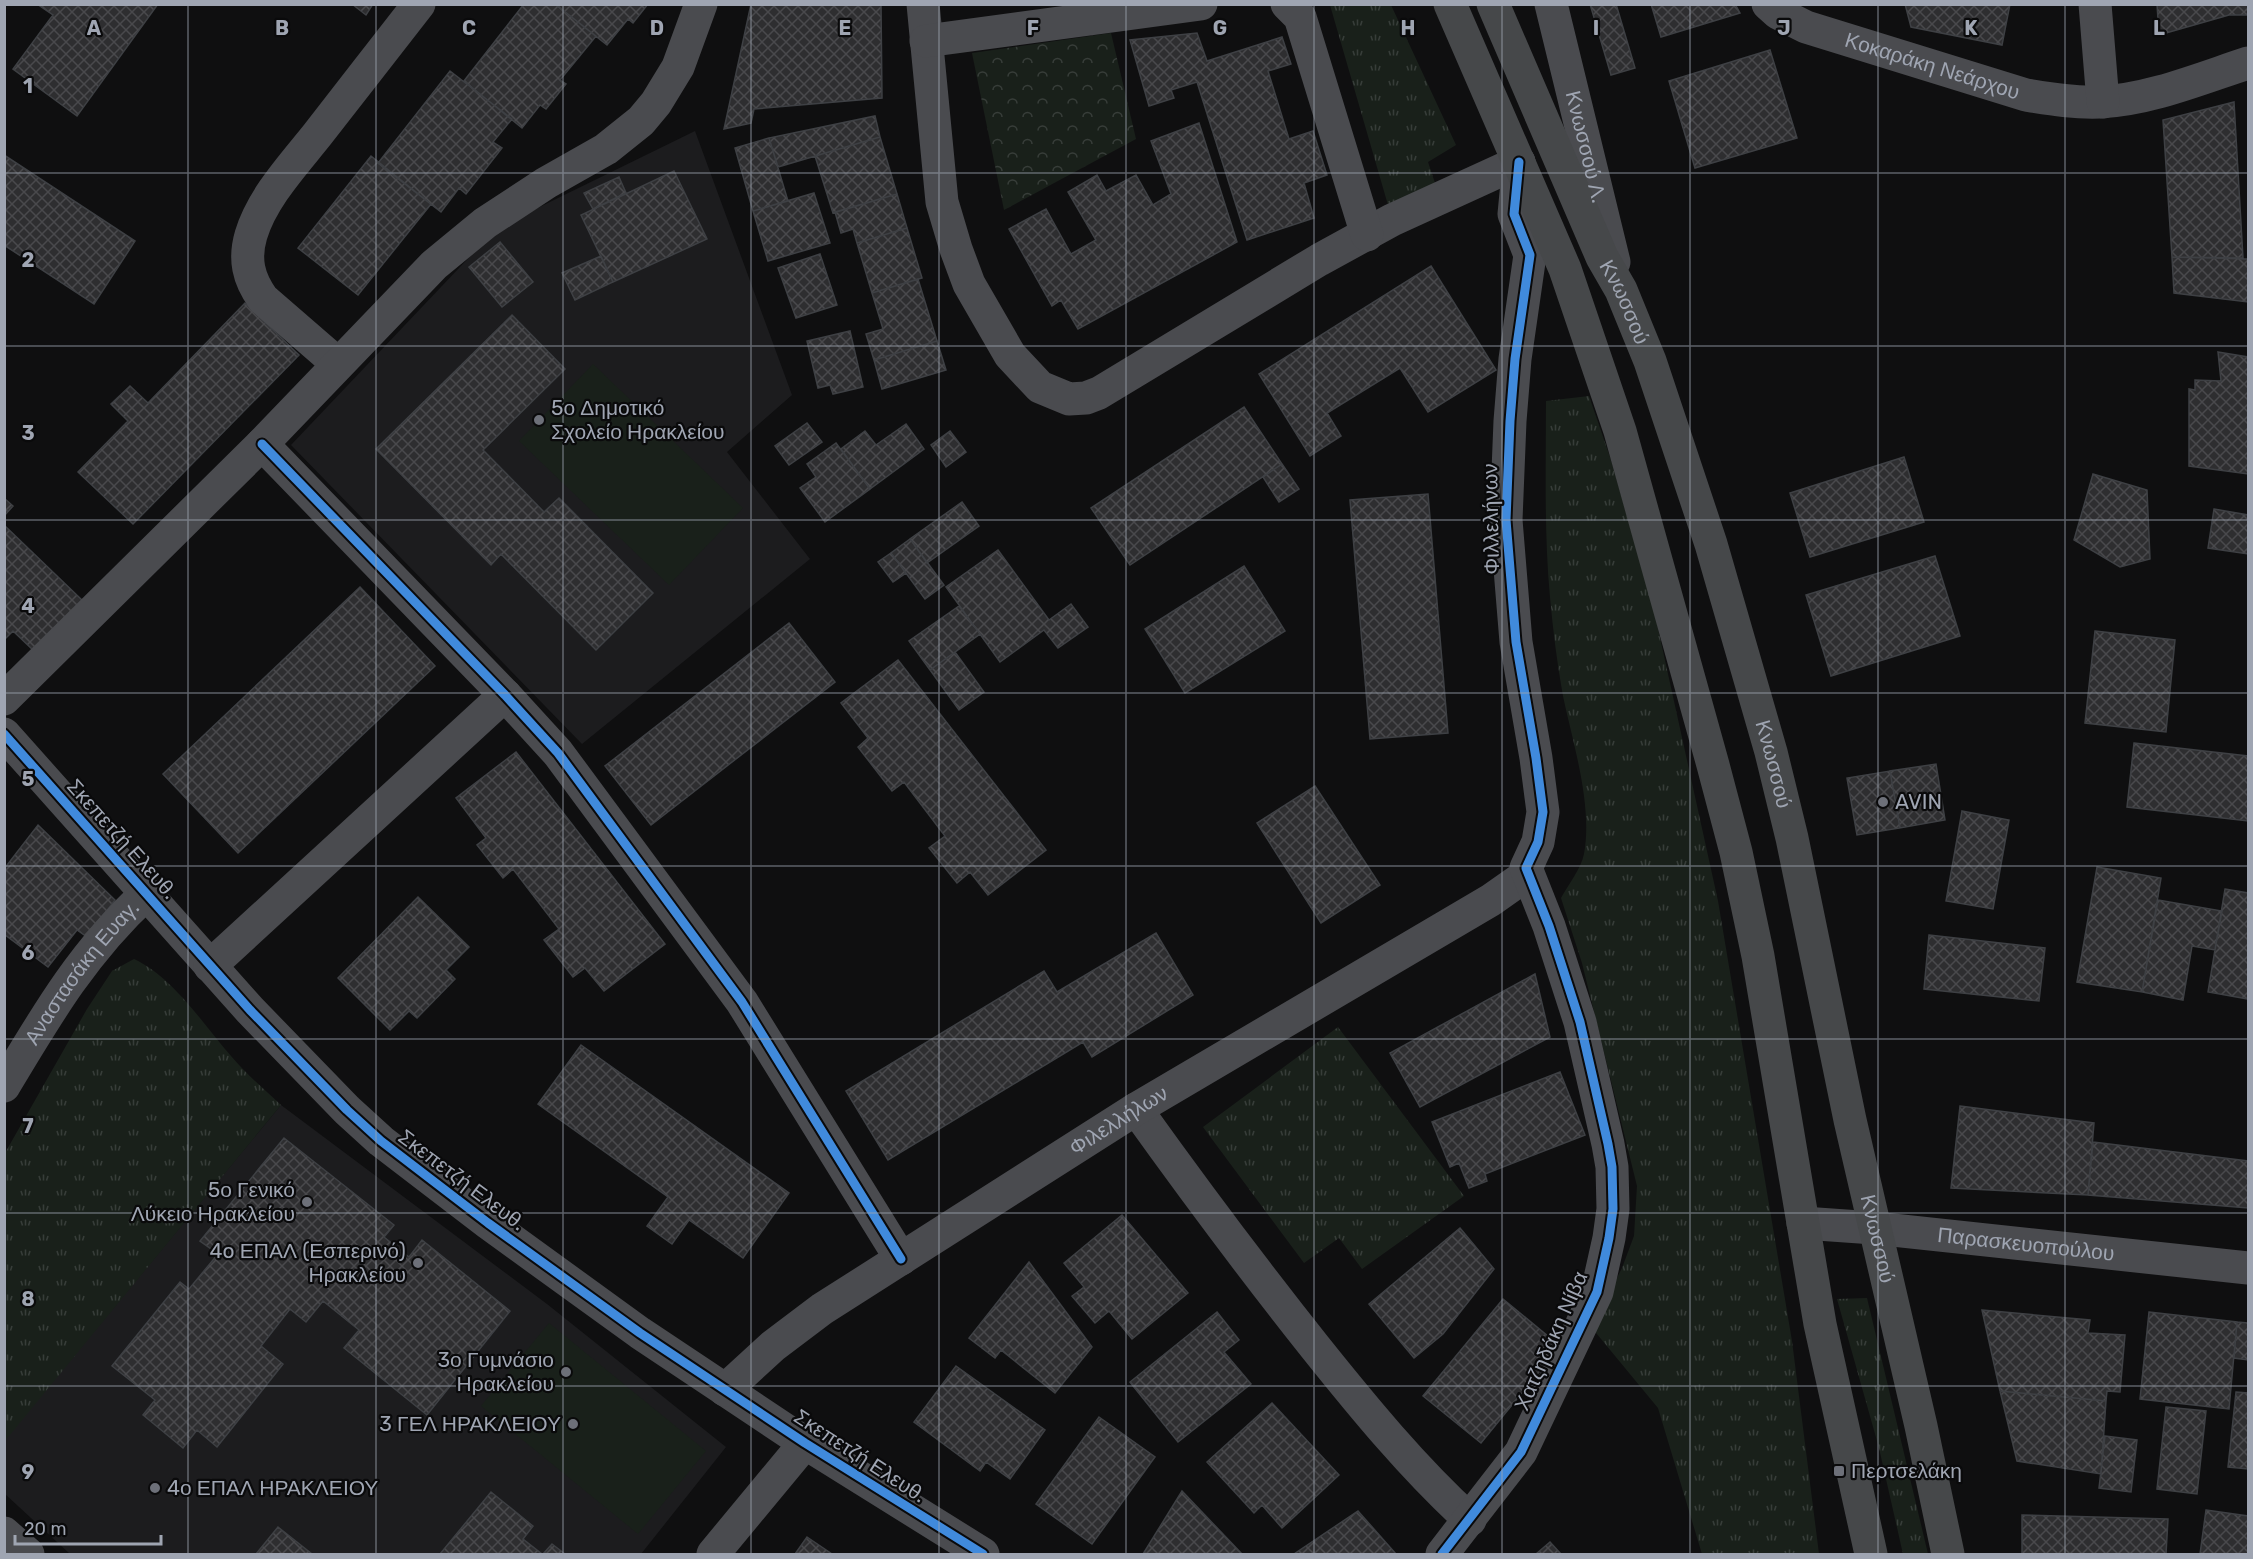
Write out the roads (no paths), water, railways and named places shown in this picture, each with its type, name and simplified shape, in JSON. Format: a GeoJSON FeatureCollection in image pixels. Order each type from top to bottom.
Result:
{"type":"FeatureCollection","features":[{"type":"Feature","properties":{"kind":"main road","name":"Κνωσσού"},"geometry":{"type":"LineString","coordinates":[[1450,4],[1565,268],[1620,431],[1736,852],[1758,956],[1820,1324],[1851,1464]]}},
{"type":"Feature","properties":{"kind":"main road","name":"Κνωσσού"},"geometry":{"type":"LineString","coordinates":[[1493,4],[1602,257],[1621,290],[1650,361],[1711,544],[1771,752],[1792,838],[1848,1109],[1948,1554]]}},
{"type":"Feature","properties":{"kind":"main road"},"geometry":{"type":"LineString","coordinates":[[1851,1464],[1852,1554]]}},
{"type":"Feature","properties":{"kind":"main road"},"geometry":{"type":"LineString","coordinates":[[1851,1464],[1871,1554]]}},
{"type":"Feature","properties":{"kind":"street"},"geometry":{"type":"LineString","coordinates":[[338,364],[263,299],[254,286],[248,274],[252,232],[287,172],[419,4]]}},
{"type":"Feature","properties":{"kind":"street"},"geometry":{"type":"LineString","coordinates":[[4,699],[262,444],[456,245],[511,205],[606,149],[642,121],[678,67],[701,4]]}},
{"type":"Feature","properties":{"kind":"street"},"geometry":{"type":"LineString","coordinates":[[923,4],[942,202],[956,249],[969,284],[1006,349],[1028,376],[1051,393],[1076,399],[1099,393],[1319,260],[1392,220],[1519,162]]}},
{"type":"Feature","properties":{"kind":"street"},"geometry":{"type":"LineString","coordinates":[[926,41],[1201,4]]}},
{"type":"Feature","properties":{"kind":"street"},"geometry":{"type":"LineString","coordinates":[[1287,4],[1300,17],[1367,235]]}},
{"type":"Feature","properties":{"kind":"street","name":"Κνωσσού Λ."},"geometry":{"type":"LineString","coordinates":[[1551,4],[1621,290]]}},
{"type":"Feature","properties":{"kind":"street","name":"Κοκαράκη Νεάρχου"},"geometry":{"type":"LineString","coordinates":[[1768,4],[1778,13],[1806,27],[2026,96],[2058,100],[2103,102],[2150,94],[2248,63]]}},
{"type":"Feature","properties":{"kind":"street"},"geometry":{"type":"LineString","coordinates":[[2095,4],[2103,102]]}},
{"type":"Feature","properties":{"kind":"street","name":"Φιλλελήνων"},"geometry":{"type":"LineString","coordinates":[[1519,162],[1514,214],[1530,255],[1512,400],[1506,520],[1516,642],[1543,812],[1538,842],[1526,868],[1528,874]]}},
{"type":"Feature","properties":{"kind":"street"},"geometry":{"type":"LineString","coordinates":[[262,444],[506,695],[535,726],[576,777],[742,1002],[902,1259]]}},
{"type":"Feature","properties":{"kind":"street"},"geometry":{"type":"LineString","coordinates":[[210,966],[506,695]]}},
{"type":"Feature","properties":{"kind":"street","name":"Σκεπετζή Ελευθ."},"geometry":{"type":"LineString","coordinates":[[4,734],[283,1046],[381,1141],[488,1223],[640,1333],[805,1443],[983,1554]]}},
{"type":"Feature","properties":{"kind":"street","name":"Φιλελλήλων"},"geometry":{"type":"LineString","coordinates":[[725,1390],[772,1346],[822,1309],[1136,1109],[1491,900],[1528,874]]}},
{"type":"Feature","properties":{"kind":"street","name":"Χατζηδάκη Νίβα"},"geometry":{"type":"LineString","coordinates":[[1442,1554],[1470,1521],[1521,1452],[1597,1292],[1610,1238],[1613,1209],[1612,1167],[1588,1054],[1564,969],[1528,874]]}},
{"type":"Feature","properties":{"kind":"street","name":"Αναστασάκη Ευαγ."},"geometry":{"type":"LineString","coordinates":[[4,1086],[62,990],[118,919],[146,894]]}},
{"type":"Feature","properties":{"kind":"street"},"geometry":{"type":"LineString","coordinates":[[1136,1109],[1238,1249],[1349,1389],[1398,1446],[1470,1521]]}},
{"type":"Feature","properties":{"kind":"street","name":"Παρασκευοπούλου"},"geometry":{"type":"LineString","coordinates":[[1803,1223],[1875,1228],[2248,1268]]}},
{"type":"Feature","properties":{"kind":"street"},"geometry":{"type":"LineString","coordinates":[[713,1554],[805,1443]]}},
{"type":"Feature","properties":{"kind":"street"},"geometry":{"type":"LineString","coordinates":[[4,1533],[28,1554]]}},
{"type":"Feature","properties":{"kind":"place","name":"5ο Δημοτικό Σχολείο Ηρακλείου"},"geometry":{"type":"Point","coordinates":[539,420]}},
{"type":"Feature","properties":{"kind":"place","name":"AVIN"},"geometry":{"type":"Point","coordinates":[1883,802]}},
{"type":"Feature","properties":{"kind":"place","name":"5ο Γενικό Λύκειο Ηρακλείου"},"geometry":{"type":"Point","coordinates":[307,1202]}},
{"type":"Feature","properties":{"kind":"place","name":"4o ΕΠΑΛ (Εσπερινό) Ηρακλείου"},"geometry":{"type":"Point","coordinates":[418,1263]}},
{"type":"Feature","properties":{"kind":"place","name":"3ο Γυμνάσιο Ηρακλείου"},"geometry":{"type":"Point","coordinates":[566,1372]}},
{"type":"Feature","properties":{"kind":"place","name":"3 ΓΕΛ ΗΡΑΚΛΕΙΟΥ"},"geometry":{"type":"Point","coordinates":[573,1424]}},
{"type":"Feature","properties":{"kind":"place","name":"Περτσελάκη"},"geometry":{"type":"Point","coordinates":[1839,1471]}},
{"type":"Feature","properties":{"kind":"place","name":"4ο ΕΠΑΛ ΗΡΑΚΛΕΙΟΥ"},"geometry":{"type":"Point","coordinates":[155,1488]}}]}
